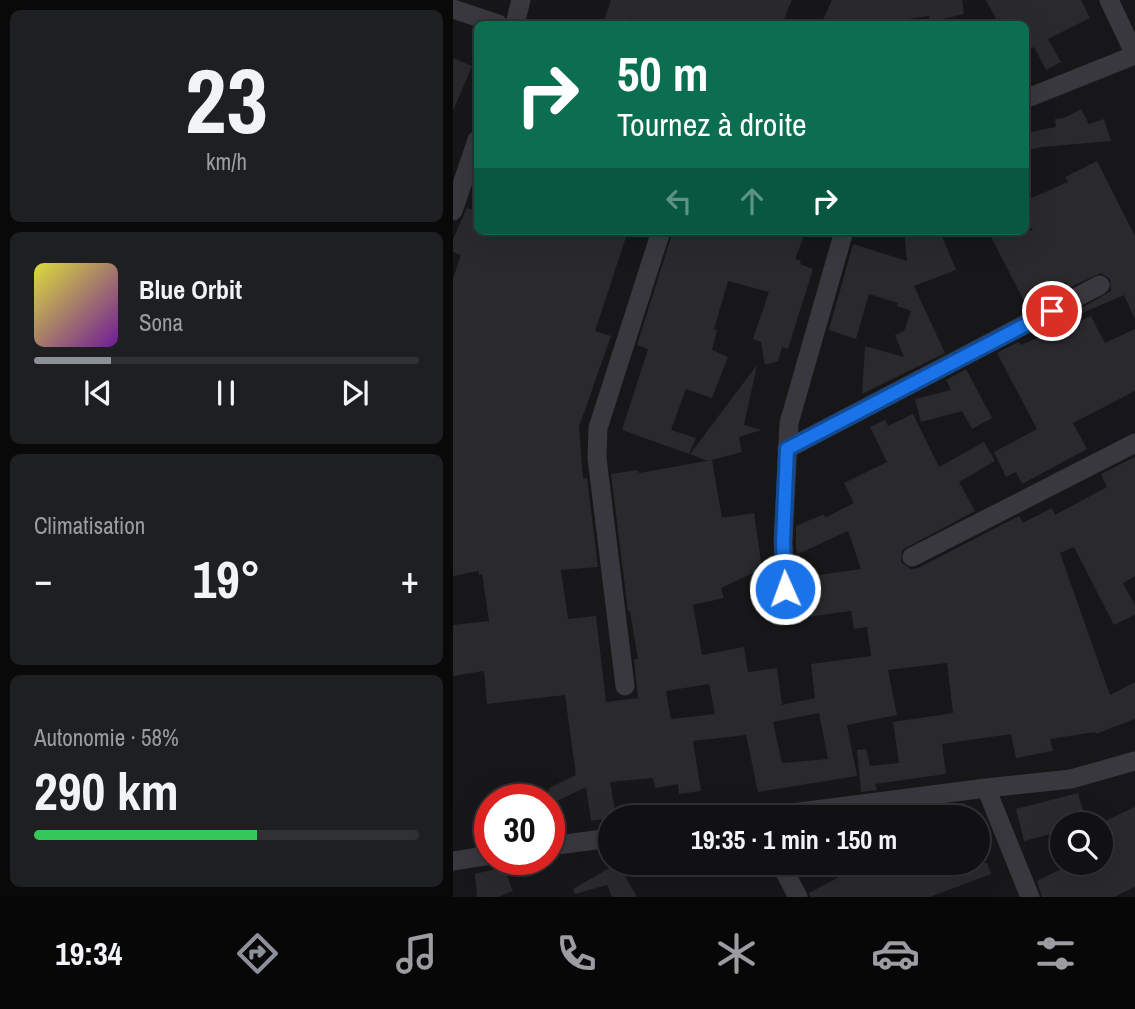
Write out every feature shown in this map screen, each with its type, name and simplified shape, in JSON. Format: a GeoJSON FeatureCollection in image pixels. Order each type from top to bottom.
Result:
{"type":"FeatureCollection","features":[{"type":"Feature","properties":{"kind":"street"},"geometry":{"type":"LineString","coordinates":[[516,21],[521,0]]}},
{"type":"Feature","properties":{"kind":"street"},"geometry":{"type":"LineString","coordinates":[[1029,98],[1135,55],[1109,0]]}},
{"type":"Feature","properties":{"kind":"street"},"geometry":{"type":"LineString","coordinates":[[453,9],[489,21]]}},
{"type":"Feature","properties":{"kind":"street"},"geometry":{"type":"LineString","coordinates":[[453,211],[474,149]]}},
{"type":"Feature","properties":{"kind":"street"},"geometry":{"type":"LineString","coordinates":[[625,686],[597,458],[598,428],[660,235]]}},
{"type":"Feature","properties":{"kind":"street"},"geometry":{"type":"LineString","coordinates":[[785,589],[783,542],[789,423],[843,235]]}},
{"type":"Feature","properties":{"kind":"street"},"geometry":{"type":"LineString","coordinates":[[787,449],[1100,285]]}},
{"type":"Feature","properties":{"kind":"street"},"geometry":{"type":"LineString","coordinates":[[912,557],[1135,443]]}},
{"type":"Feature","properties":{"kind":"street"},"geometry":{"type":"LineString","coordinates":[[854,805],[1071,779],[1135,761]]}},
{"type":"Feature","properties":{"kind":"street"},"geometry":{"type":"LineString","coordinates":[[986,788],[1030,897]]}},
{"type":"Feature","properties":{"kind":"street"},"geometry":{"type":"LineString","coordinates":[[565,844],[598,840]]}},
{"type":"Feature","properties":{"kind":"street"},"geometry":{"type":"LineString","coordinates":[[453,861],[474,858]]}},
{"type":"Feature","properties":{"kind":"street"},"geometry":{"type":"LineString","coordinates":[[786,875],[798,897]]}},
{"type":"Feature","properties":{"kind":"building"},"geometry":{"type":"Polygon","coordinates":[[[611,0],[792,0],[783,21],[637,21],[630,18],[629,21],[604,21],[611,0]]]}},
{"type":"Feature","properties":{"kind":"building"},"geometry":{"type":"Polygon","coordinates":[[[832,0],[962,0],[964,14],[934,21],[930,21],[929,16],[893,21],[822,21],[832,0]]]}},
{"type":"Feature","properties":{"kind":"building"},"geometry":{"type":"Polygon","coordinates":[[[986,0],[1081,0],[1090,18],[1048,39],[1061,62],[1046,70],[1034,47],[1029,49],[1029,21],[997,21],[986,0]]]}},
{"type":"Feature","properties":{"kind":"building"},"geometry":{"type":"Polygon","coordinates":[[[453,58],[472,66],[453,111],[453,58]]]}},
{"type":"Feature","properties":{"kind":"building"},"geometry":{"type":"Polygon","coordinates":[[[1081,109],[1089,124],[1104,119],[1111,141],[1029,150],[1029,132],[1056,127],[1055,119],[1064,118],[1081,109]]]}},
{"type":"Feature","properties":{"kind":"building"},"geometry":{"type":"Polygon","coordinates":[[[1097,161],[1135,236],[1135,319],[1124,295],[1080,314],[1078,310],[1111,291],[1110,279],[1101,273],[1068,288],[1066,282],[1060,283],[1024,301],[990,235],[1029,235],[1029,231],[1033,231],[1029,224],[1029,199],[1068,182],[1065,177],[1097,161]]]}},
{"type":"Feature","properties":{"kind":"building"},"geometry":{"type":"Polygon","coordinates":[[[467,208],[474,211],[474,235],[627,235],[595,331],[611,336],[579,427],[583,479],[587,478],[598,567],[561,570],[568,619],[596,616],[606,702],[638,698],[634,659],[638,659],[628,611],[611,474],[638,470],[639,473],[712,460],[722,518],[754,513],[762,569],[721,588],[724,598],[693,605],[702,655],[744,647],[748,672],[777,668],[782,705],[815,698],[811,664],[871,656],[867,627],[854,629],[851,611],[801,618],[797,578],[861,569],[848,531],[798,554],[796,526],[824,514],[825,518],[854,503],[844,483],[887,462],[870,427],[885,420],[888,426],[913,414],[939,467],[984,442],[995,461],[959,482],[975,511],[902,550],[901,562],[911,569],[918,568],[1019,516],[1023,523],[1052,508],[1055,515],[1107,487],[1101,474],[1135,457],[1135,576],[1123,583],[1135,605],[1135,615],[1114,625],[1074,547],[1060,553],[1110,695],[1135,682],[1135,719],[1096,734],[1050,739],[1053,751],[1016,758],[1011,734],[942,744],[946,774],[875,784],[877,790],[861,792],[857,750],[866,749],[870,766],[899,763],[893,722],[953,713],[947,663],[888,670],[897,715],[847,725],[857,776],[758,792],[746,735],[693,741],[701,791],[679,794],[678,784],[655,788],[653,778],[610,782],[614,805],[598,805],[598,820],[591,821],[586,787],[565,797],[565,784],[557,784],[576,775],[565,695],[487,704],[484,671],[453,676],[453,625],[489,621],[482,574],[479,575],[479,571],[453,576],[453,279],[461,255],[453,252],[453,239],[467,208]],[[709,684],[666,691],[671,719],[715,714],[709,684]],[[819,713],[773,722],[782,763],[828,759],[819,713]]]}},
{"type":"Feature","properties":{"kind":"building"},"geometry":{"type":"Polygon","coordinates":[[[672,235],[804,235],[795,259],[813,269],[788,349],[782,347],[778,361],[765,365],[761,342],[753,339],[769,292],[728,281],[714,329],[717,330],[712,350],[728,357],[712,398],[686,389],[671,430],[696,438],[689,454],[622,430],[648,349],[637,345],[672,235]]]}},
{"type":"Feature","properties":{"kind":"building"},"geometry":{"type":"Polygon","coordinates":[[[904,235],[942,235],[956,270],[914,286],[945,353],[862,394],[865,346],[904,357],[895,335],[904,331],[911,311],[897,306],[898,303],[869,294],[856,339],[829,330],[853,244],[907,261],[904,235]]]}},
{"type":"Feature","properties":{"kind":"building"},"geometry":{"type":"Polygon","coordinates":[[[1091,316],[1105,343],[1135,329],[1135,391],[1073,423],[1087,449],[1022,484],[1016,472],[1006,477],[994,452],[1037,429],[997,353],[1019,342],[1021,345],[1091,316]]]}},
{"type":"Feature","properties":{"kind":"building"},"geometry":{"type":"Polygon","coordinates":[[[757,365],[744,425],[761,430],[739,437],[742,452],[708,461],[690,454],[757,365]]]}},
{"type":"Feature","properties":{"kind":"building"},"geometry":{"type":"Polygon","coordinates":[[[966,369],[992,418],[972,429],[962,411],[921,422],[915,399],[951,390],[946,380],[966,369]]]}},
{"type":"Feature","properties":{"kind":"building"},"geometry":{"type":"Polygon","coordinates":[[[1078,793],[1084,812],[1050,812],[1050,834],[1024,841],[1016,809],[1078,793]]]}},
{"type":"Feature","properties":{"kind":"building"},"geometry":{"type":"Polygon","coordinates":[[[1135,807],[1135,887],[1114,897],[1042,897],[1037,881],[1050,874],[1113,875],[1113,817],[1135,807]]]}},
{"type":"Feature","properties":{"kind":"building"},"geometry":{"type":"Polygon","coordinates":[[[475,875],[507,875],[513,891],[498,897],[477,897],[475,875]]]}},
{"type":"Feature","properties":{"kind":"building"},"geometry":{"type":"Polygon","coordinates":[[[598,875],[625,875],[637,897],[612,897],[607,885],[575,894],[573,889],[598,875]]]}},
{"type":"Feature","properties":{"kind":"building"},"geometry":{"type":"Polygon","coordinates":[[[843,875],[988,875],[930,897],[810,897],[809,893],[843,875]]]}},
{"type":"Feature","properties":{"kind":"route"},"geometry":{"type":"LineString","coordinates":[[785,589],[783,542],[787,449],[1052,311]]}}]}
